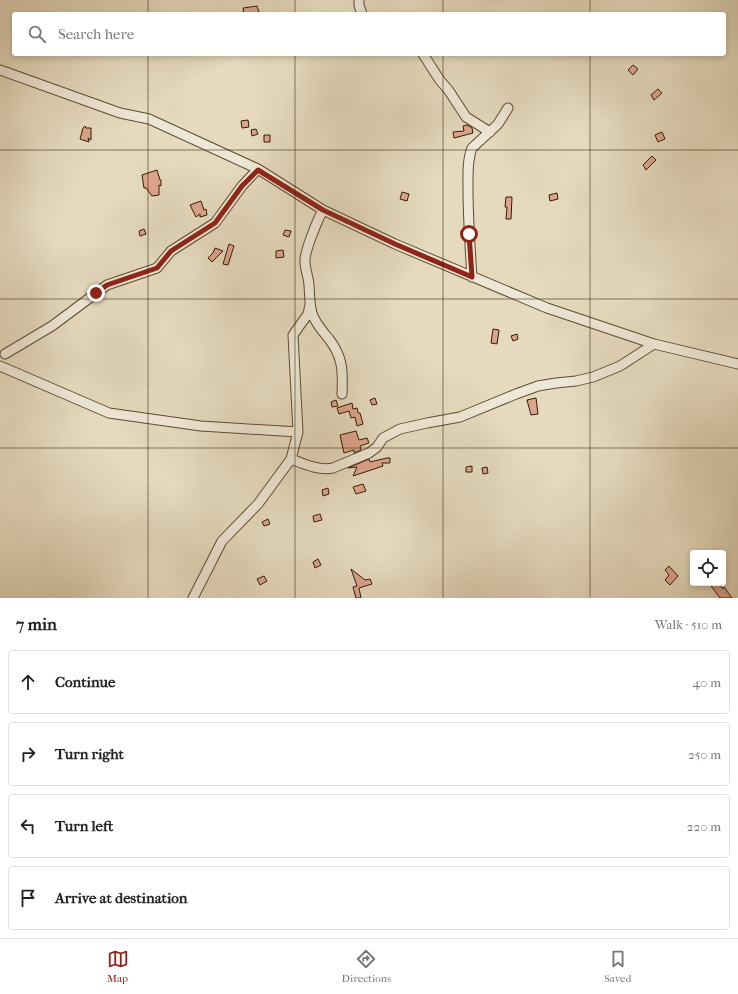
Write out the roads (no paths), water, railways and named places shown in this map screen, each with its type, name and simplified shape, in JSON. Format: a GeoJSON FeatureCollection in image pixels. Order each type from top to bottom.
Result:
{"type":"FeatureCollection","features":[{"type":"Feature","properties":{"kind":"street"},"geometry":{"type":"LineString","coordinates":[[359,0],[361,12]]}},
{"type":"Feature","properties":{"kind":"street"},"geometry":{"type":"LineString","coordinates":[[424,56],[466,116],[490,132]]}},
{"type":"Feature","properties":{"kind":"street"},"geometry":{"type":"LineString","coordinates":[[0,70],[120,113],[150,119],[258,170],[323,210],[395,244],[547,308],[654,344],[738,364]]}},
{"type":"Feature","properties":{"kind":"street"},"geometry":{"type":"LineString","coordinates":[[472,277],[468,220],[468,174],[470,154],[472,148],[498,124],[508,108]]}},
{"type":"Feature","properties":{"kind":"street"},"geometry":{"type":"LineString","coordinates":[[5,354],[52,326],[107,285],[157,268],[171,251],[215,223],[242,186],[258,170]]}},
{"type":"Feature","properties":{"kind":"street"},"geometry":{"type":"LineString","coordinates":[[323,210],[319,217],[306,254],[305,262],[309,284],[310,305],[313,316],[321,330],[340,355],[343,376],[342,394]]}},
{"type":"Feature","properties":{"kind":"street"},"geometry":{"type":"LineString","coordinates":[[192,598],[222,541],[258,504],[291,458],[298,432],[293,335],[308,314],[310,305]]}},
{"type":"Feature","properties":{"kind":"street"},"geometry":{"type":"LineString","coordinates":[[291,458],[318,468],[333,468],[369,453],[377,447],[383,438],[400,429],[460,418],[538,386],[576,381],[593,377],[620,366],[654,344]]}},
{"type":"Feature","properties":{"kind":"street"},"geometry":{"type":"LineString","coordinates":[[0,366],[109,413],[201,426],[298,432]]}},
{"type":"Feature","properties":{"kind":"street"},"geometry":{"type":"LineString","coordinates":[[192,598],[197,583]]}}]}
